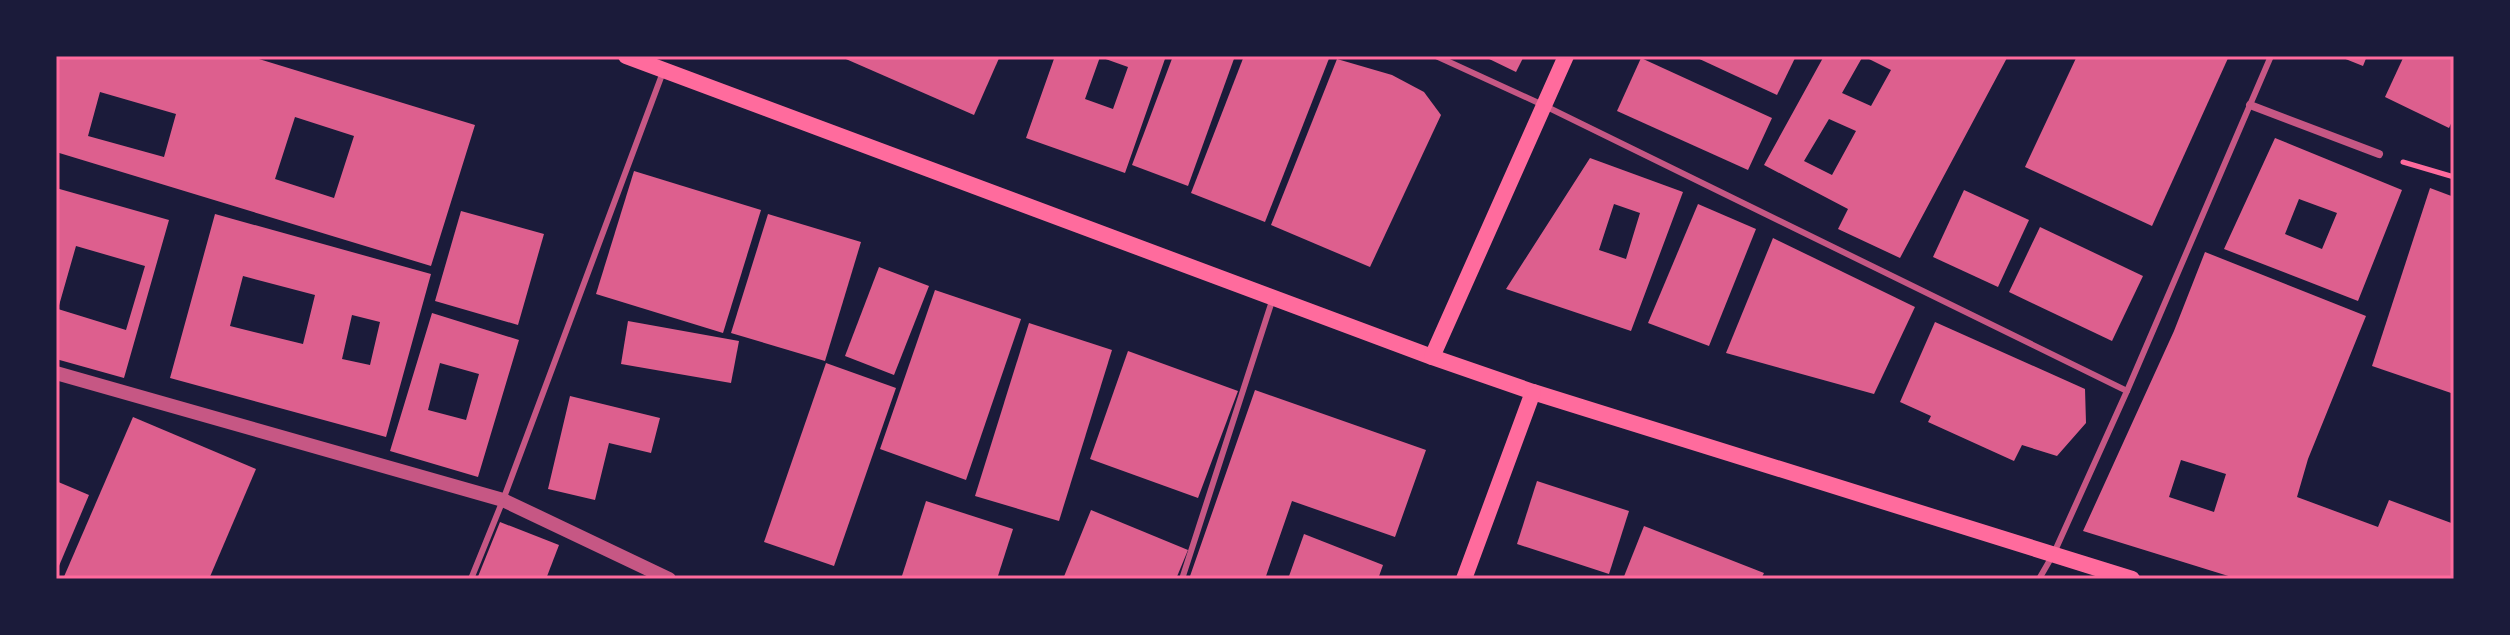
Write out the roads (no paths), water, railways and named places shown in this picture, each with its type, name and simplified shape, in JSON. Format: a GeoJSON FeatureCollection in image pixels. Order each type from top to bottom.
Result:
{"type":"FeatureCollection","features":[{"type":"Feature","properties":{"kind":"main road"},"geometry":{"type":"LineString","coordinates":[[626,56],[1432,357],[1533,392],[2132,579]]}},
{"type":"Feature","properties":{"kind":"main road"},"geometry":{"type":"LineString","coordinates":[[1432,357],[1566,56]]}},
{"type":"Feature","properties":{"kind":"main road"},"geometry":{"type":"LineString","coordinates":[[1464,579],[1533,392]]}},
{"type":"Feature","properties":{"kind":"street"},"geometry":{"type":"LineString","coordinates":[[2250,105],[2379,154]]}},
{"type":"Feature","properties":{"kind":"street"},"geometry":{"type":"LineString","coordinates":[[56,373],[503,500],[669,579]]}},
{"type":"Feature","properties":{"kind":"lane"},"geometry":{"type":"LineString","coordinates":[[1436,56],[1543,105],[2127,391]]}},
{"type":"Feature","properties":{"kind":"lane"},"geometry":{"type":"LineString","coordinates":[[2039,579],[2054,553],[2127,391],[2271,56]]}},
{"type":"Feature","properties":{"kind":"lane"},"geometry":{"type":"LineString","coordinates":[[471,579],[664,69]]}},
{"type":"Feature","properties":{"kind":"lane"},"geometry":{"type":"LineString","coordinates":[[1182,579],[1272,299]]}}]}
